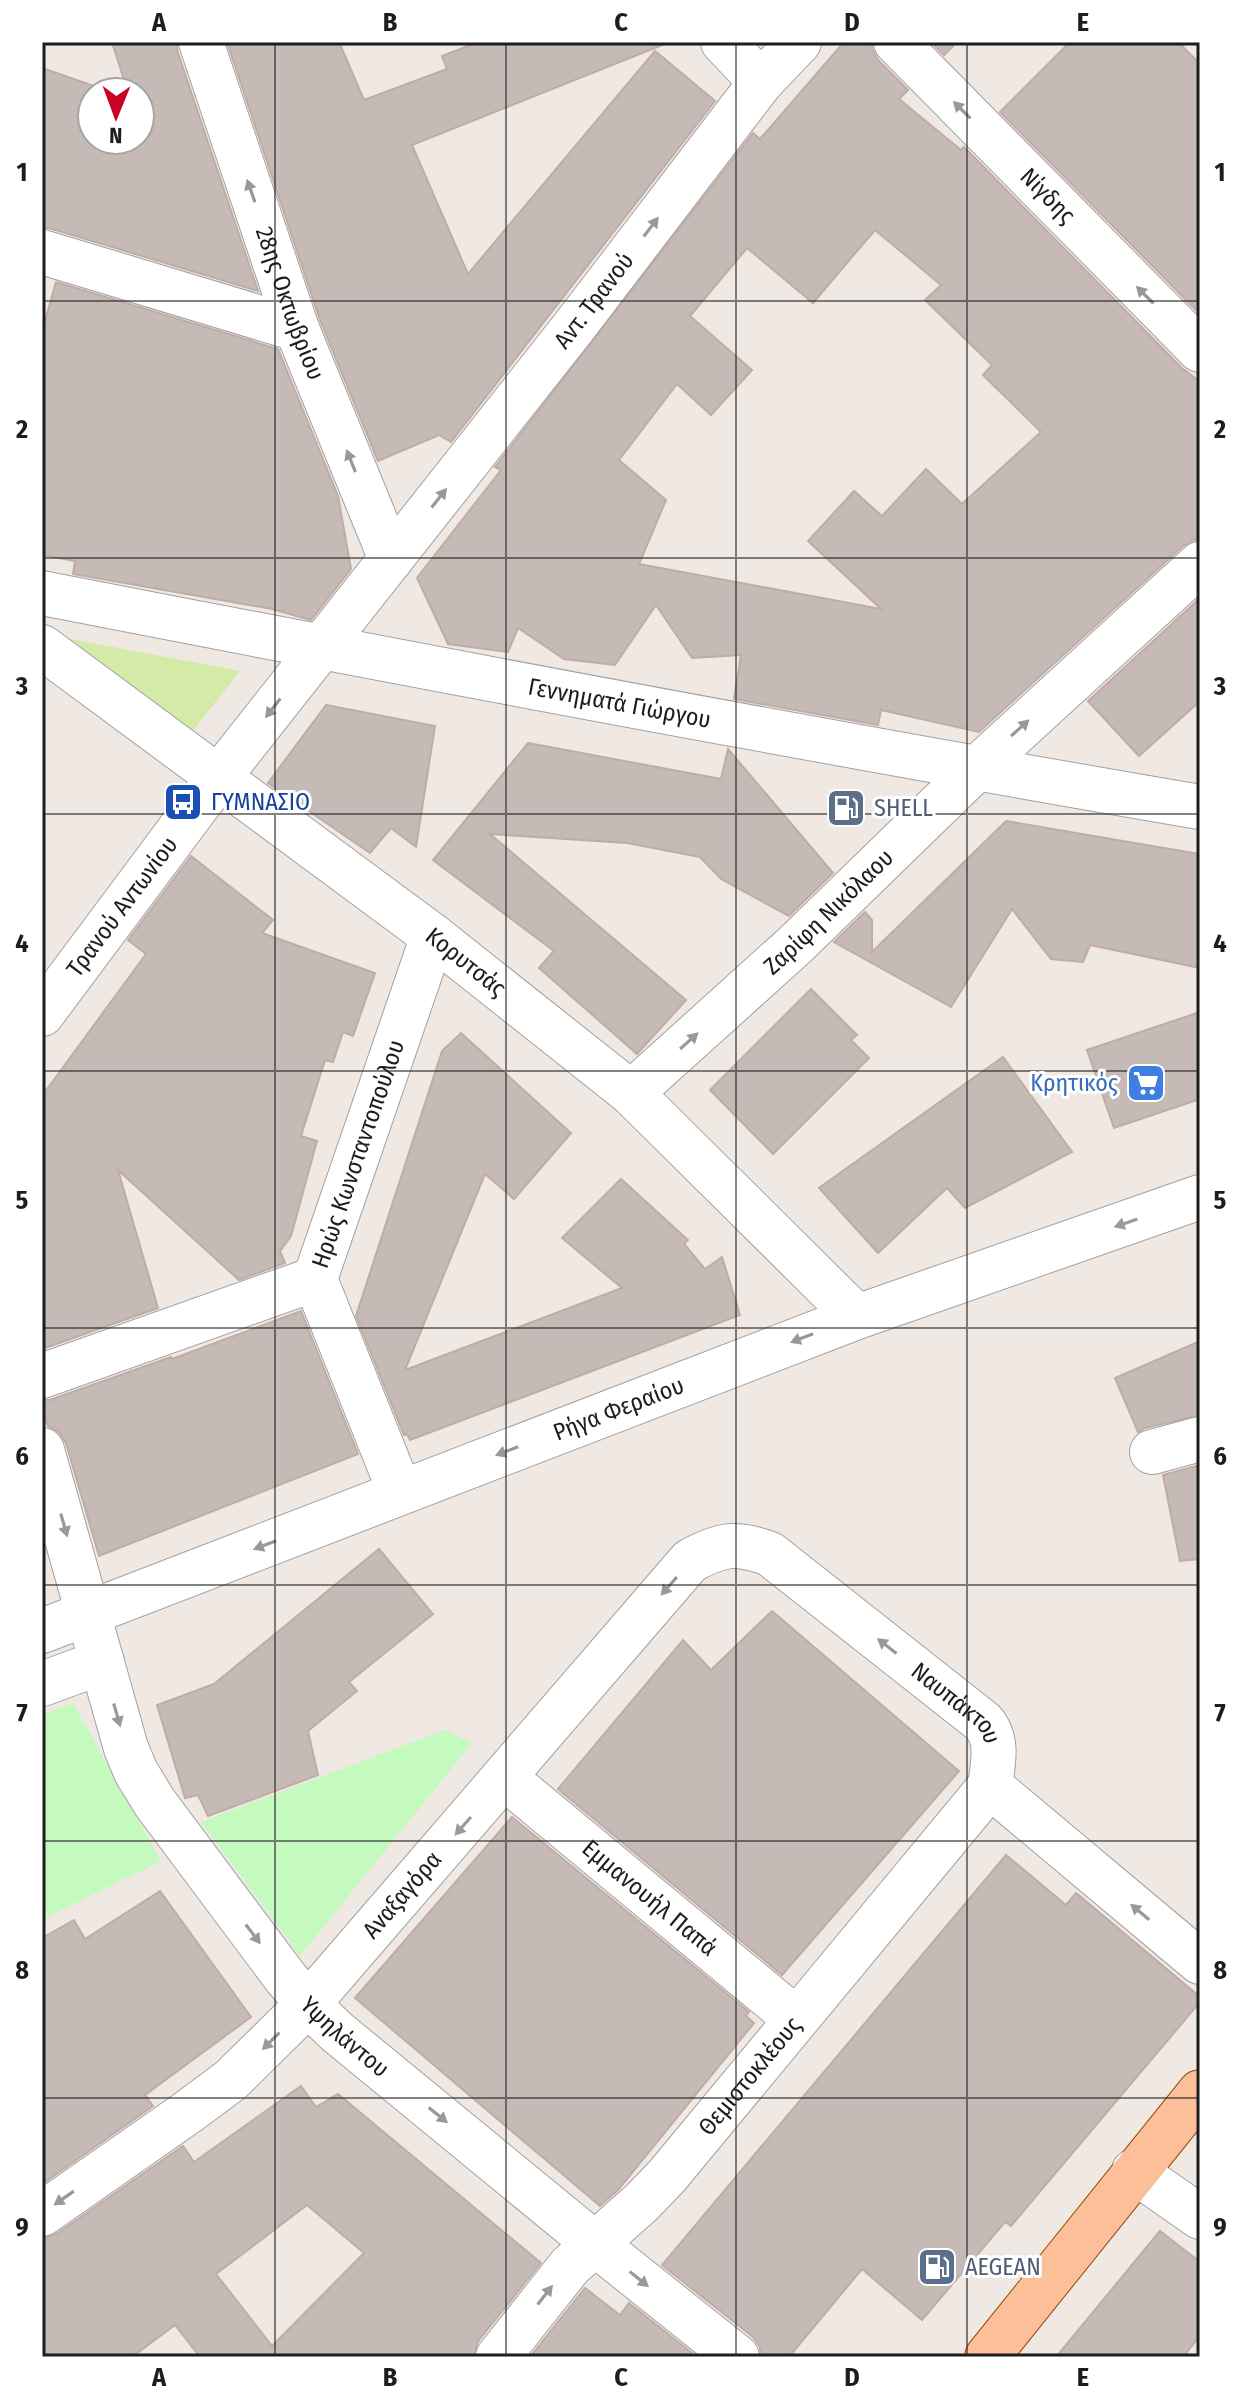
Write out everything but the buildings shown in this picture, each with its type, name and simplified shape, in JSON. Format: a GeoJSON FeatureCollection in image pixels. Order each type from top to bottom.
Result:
{"type":"FeatureCollection","features":[{"type":"Feature","properties":{"kind":"main road"},"geometry":{"type":"LineString","coordinates":[[987,2357],[1200,2092]]}},
{"type":"Feature","properties":{"kind":"street","name":"28ης Οκτωβρίου"},"geometry":{"type":"LineString","coordinates":[[201,42],[297,329],[391,559]]}},
{"type":"Feature","properties":{"kind":"street"},"geometry":{"type":"LineString","coordinates":[[723,42],[761,82]]}},
{"type":"Feature","properties":{"kind":"street","name":"Αντ. Τρανού"},"geometry":{"type":"LineString","coordinates":[[321,647],[573,328],[761,82],[799,42]]}},
{"type":"Feature","properties":{"kind":"street","name":"Νίγδης"},"geometry":{"type":"LineString","coordinates":[[896,42],[1200,350]]}},
{"type":"Feature","properties":{"kind":"street"},"geometry":{"type":"LineString","coordinates":[[42,252],[297,329]]}},
{"type":"Feature","properties":{"kind":"street","name":"Ζαρίφη Νικόλαου"},"geometry":{"type":"LineString","coordinates":[[631,1093],[805,935],[976,769],[1200,564]]}},
{"type":"Feature","properties":{"kind":"street","name":"Γεννηματά Γιώργου"},"geometry":{"type":"LineString","coordinates":[[42,593],[976,769],[1200,807]]}},
{"type":"Feature","properties":{"kind":"street","name":"Κορυτσάς"},"geometry":{"type":"LineString","coordinates":[[42,647],[433,936],[631,1093],[857,1317]]}},
{"type":"Feature","properties":{"kind":"street","name":"Τρανού Αντωνίου"},"geometry":{"type":"LineString","coordinates":[[42,1014],[218,778],[321,647]]}},
{"type":"Feature","properties":{"kind":"street","name":"Ηρώς Κωνσταντοπούλου"},"geometry":{"type":"LineString","coordinates":[[42,1376],[315,1279],[433,936]]}},
{"type":"Feature","properties":{"kind":"street","name":"Ρήγα Φεραίου"},"geometry":{"type":"LineString","coordinates":[[42,1631],[857,1317],[1200,1197]]}},
{"type":"Feature","properties":{"kind":"street"},"geometry":{"type":"LineString","coordinates":[[315,1279],[400,1492]]}},
{"type":"Feature","properties":{"kind":"street"},"geometry":{"type":"LineString","coordinates":[[1152,1452],[1200,1439]]}},
{"type":"Feature","properties":{"kind":"street","name":"Υψηλάντου"},"geometry":{"type":"LineString","coordinates":[[42,1450],[126,1748],[141,1782],[276,1966],[337,2032],[737,2357]]}},
{"type":"Feature","properties":{"kind":"street","name":"Αναξαγόρα"},"geometry":{"type":"LineString","coordinates":[[42,2214],[231,2080],[308,2004],[690,1561],[711,1549],[731,1545]]}},
{"type":"Feature","properties":{"kind":"street","name":"Ναυπάκτου"},"geometry":{"type":"LineString","coordinates":[[731,1545],[770,1554],[983,1722],[994,1739],[990,1786],[1200,1962]]}},
{"type":"Feature","properties":{"kind":"street"},"geometry":{"type":"LineString","coordinates":[[42,1684],[102,1662]]}},
{"type":"Feature","properties":{"kind":"street","name":"Εμμανουήλ Παπά"},"geometry":{"type":"LineString","coordinates":[[505,1778],[796,2019]]}},
{"type":"Feature","properties":{"kind":"street","name":"Θεμιστοκλέους"},"geometry":{"type":"LineString","coordinates":[[498,2357],[555,2284],[594,2243],[667,2176],[990,1786]]}},
{"type":"Feature","properties":{"kind":"street"},"geometry":{"type":"LineString","coordinates":[[1134,2171],[1200,2217]]}},
{"type":"Feature","properties":{"kind":"green space"},"geometry":{"type":"Polygon","coordinates":[[[60,637],[240,671],[191,733],[60,637]]]}},
{"type":"Feature","properties":{"kind":"green space"},"geometry":{"type":"Polygon","coordinates":[[[73,1703],[161,1861],[42,1920],[42,1715],[73,1703]]]}},
{"type":"Feature","properties":{"kind":"green space"},"geometry":{"type":"Polygon","coordinates":[[[445,1730],[472,1743],[300,1956],[201,1822],[445,1730]]]}},
{"type":"Feature","properties":{"kind":"place","name":"ΓΥΜΝΑΣΙΟ"},"geometry":{"type":"Point","coordinates":[183,802]}},
{"type":"Feature","properties":{"kind":"place","name":"SHELL"},"geometry":{"type":"Point","coordinates":[846,808]}},
{"type":"Feature","properties":{"kind":"place","name":"Κρητικός"},"geometry":{"type":"Point","coordinates":[1146,1083]}},
{"type":"Feature","properties":{"kind":"place","name":"AEGEAN"},"geometry":{"type":"Point","coordinates":[937,2267]}}]}
